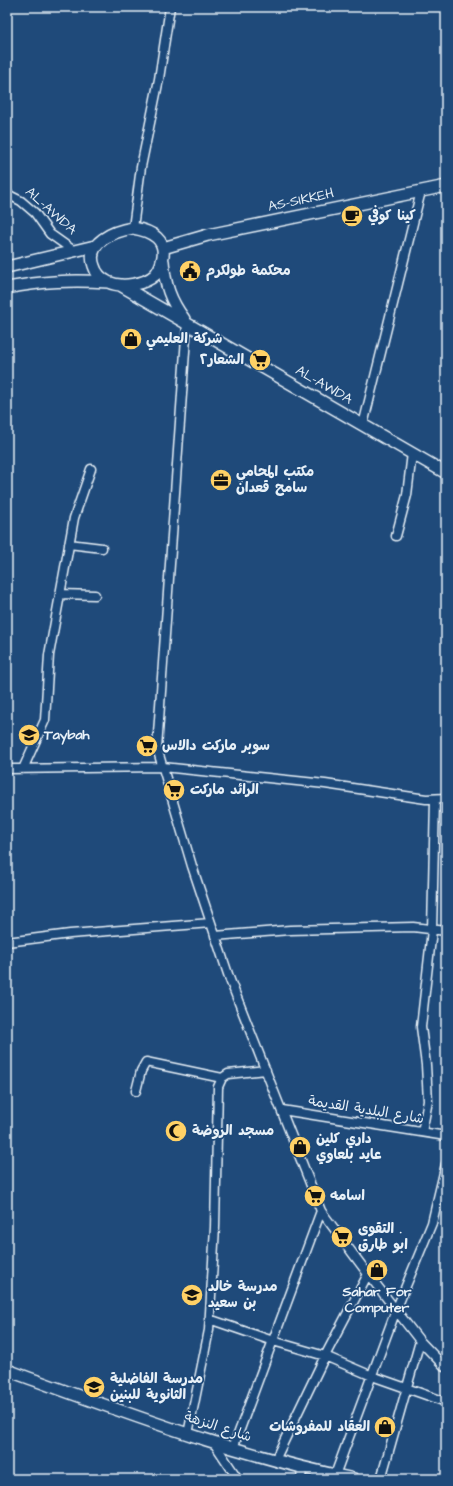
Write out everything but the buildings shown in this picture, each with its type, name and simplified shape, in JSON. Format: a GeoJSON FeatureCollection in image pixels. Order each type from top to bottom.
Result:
{"type":"FeatureCollection","features":[{"type":"Feature","properties":{"kind":"street"},"geometry":{"type":"LineString","coordinates":[[133,228],[141,167],[159,79],[170,7]]}},
{"type":"Feature","properties":{"kind":"street","name":"AS-SIKKEH"},"geometry":{"type":"LineString","coordinates":[[164,248],[208,235],[446,186]]}},
{"type":"Feature","properties":{"kind":"street"},"geometry":{"type":"LineString","coordinates":[[363,425],[421,191]]}},
{"type":"Feature","properties":{"kind":"street","name":"AL-AWDA"},"geometry":{"type":"LineString","coordinates":[[7,194],[21,201],[35,213],[50,234],[74,251]]}},
{"type":"Feature","properties":{"kind":"street"},"geometry":{"type":"LineString","coordinates":[[7,268],[95,246],[103,238],[133,228],[145,230],[154,235],[164,248],[160,267],[154,275],[147,280],[131,285],[75,280],[37,282],[7,288]]}},
{"type":"Feature","properties":{"kind":"street"},"geometry":{"type":"LineString","coordinates":[[95,246],[92,260],[96,272],[108,282]]}},
{"type":"Feature","properties":{"kind":"street"},"geometry":{"type":"LineString","coordinates":[[162,260],[168,293],[187,323],[157,748],[192,866],[230,980],[321,1210],[420,1341],[446,1368]]}},
{"type":"Feature","properties":{"kind":"street","name":"AL-AWDA"},"geometry":{"type":"LineString","coordinates":[[120,285],[446,473]]}},
{"type":"Feature","properties":{"kind":"street"},"geometry":{"type":"LineString","coordinates":[[396,536],[407,495],[412,453]]}},
{"type":"Feature","properties":{"kind":"street"},"geometry":{"type":"LineString","coordinates":[[23,769],[45,720],[49,655],[69,544],[74,518],[91,469]]}},
{"type":"Feature","properties":{"kind":"street"},"geometry":{"type":"LineString","coordinates":[[69,544],[102,548]]}},
{"type":"Feature","properties":{"kind":"street"},"geometry":{"type":"LineString","coordinates":[[60,594],[95,595]]}},
{"type":"Feature","properties":{"kind":"street"},"geometry":{"type":"LineString","coordinates":[[7,769],[163,767],[325,784],[435,800],[446,798]]}},
{"type":"Feature","properties":{"kind":"street"},"geometry":{"type":"LineString","coordinates":[[422,1132],[428,1101],[421,1014],[432,930],[435,800]]}},
{"type":"Feature","properties":{"kind":"street"},"geometry":{"type":"LineString","coordinates":[[7,942],[70,934],[211,923]]}},
{"type":"Feature","properties":{"kind":"street"},"geometry":{"type":"LineString","coordinates":[[215,936],[290,930],[413,928],[446,931]]}},
{"type":"Feature","properties":{"kind":"street"},"geometry":{"type":"LineString","coordinates":[[136,1091],[141,1071],[146,1062],[222,1078]]}},
{"type":"Feature","properties":{"kind":"street"},"geometry":{"type":"LineString","coordinates":[[188,1434],[210,1319],[215,1227],[218,1087],[222,1078],[228,1074],[266,1070]]}},
{"type":"Feature","properties":{"kind":"street","name":"شارع البلدية القديمة"},"geometry":{"type":"LineString","coordinates":[[282,1110],[446,1136]]}},
{"type":"Feature","properties":{"kind":"street"},"geometry":{"type":"LineString","coordinates":[[335,1475],[396,1310],[432,1223],[446,1164]]}},
{"type":"Feature","properties":{"kind":"street"},"geometry":{"type":"LineString","coordinates":[[233,1448],[321,1210]]}},
{"type":"Feature","properties":{"kind":"street"},"geometry":{"type":"LineString","coordinates":[[275,1460],[325,1356],[368,1274]]}},
{"type":"Feature","properties":{"kind":"street"},"geometry":{"type":"LineString","coordinates":[[210,1319],[273,1342],[325,1356],[372,1376],[446,1402]]}},
{"type":"Feature","properties":{"kind":"street"},"geometry":{"type":"LineString","coordinates":[[381,1479],[420,1341]]}},
{"type":"Feature","properties":{"kind":"street","name":"شارع النزهة"},"geometry":{"type":"LineString","coordinates":[[7,1370],[214,1443],[275,1460],[302,1474],[335,1475],[354,1479]]}},
{"type":"Feature","properties":{"kind":"street"},"geometry":{"type":"LineString","coordinates":[[437,1399],[446,1396]]}},
{"type":"Feature","properties":{"kind":"street"},"geometry":{"type":"LineString","coordinates":[[214,1443],[238,1479]]}},
{"type":"Feature","properties":{"kind":"place","name":"كينا كوفي"},"geometry":{"type":"Point","coordinates":[352,216]}},
{"type":"Feature","properties":{"kind":"place","name":"محكمة طولكرم"},"geometry":{"type":"Point","coordinates":[190,271]}},
{"type":"Feature","properties":{"kind":"place","name":"شركة العليمي"},"geometry":{"type":"Point","coordinates":[131,339]}},
{"type":"Feature","properties":{"kind":"place","name":"الشعار٢"},"geometry":{"type":"Point","coordinates":[260,360]}},
{"type":"Feature","properties":{"kind":"place","name":"مكتب المحامي سامح قعدان"},"geometry":{"type":"Point","coordinates":[221,480]}},
{"type":"Feature","properties":{"kind":"place","name":"Taybah"},"geometry":{"type":"Point","coordinates":[29,735]}},
{"type":"Feature","properties":{"kind":"place","name":"سوبر ماركت دالاس"},"geometry":{"type":"Point","coordinates":[147,746]}},
{"type":"Feature","properties":{"kind":"place","name":"الرائد ماركت"},"geometry":{"type":"Point","coordinates":[174,790]}},
{"type":"Feature","properties":{"kind":"place","name":"مسجد الروضة"},"geometry":{"type":"Point","coordinates":[176,1131]}},
{"type":"Feature","properties":{"kind":"place","name":"داري كلين عايد بلعاوي"},"geometry":{"type":"Point","coordinates":[300,1147]}},
{"type":"Feature","properties":{"kind":"place","name":"اسامه"},"geometry":{"type":"Point","coordinates":[315,1196]}},
{"type":"Feature","properties":{"kind":"place","name":"التقوى . ابو طارق"},"geometry":{"type":"Point","coordinates":[342,1237]}},
{"type":"Feature","properties":{"kind":"place","name":"Sahar For Computer"},"geometry":{"type":"Point","coordinates":[377,1270]}},
{"type":"Feature","properties":{"kind":"place","name":"مدرسة خالد بن سعيد"},"geometry":{"type":"Point","coordinates":[192,1295]}},
{"type":"Feature","properties":{"kind":"place","name":"مدرسة الفاضلية الثانوية للبنين"},"geometry":{"type":"Point","coordinates":[94,1387]}},
{"type":"Feature","properties":{"kind":"place","name":"العقاد للمفروشات"},"geometry":{"type":"Point","coordinates":[385,1427]}}]}
